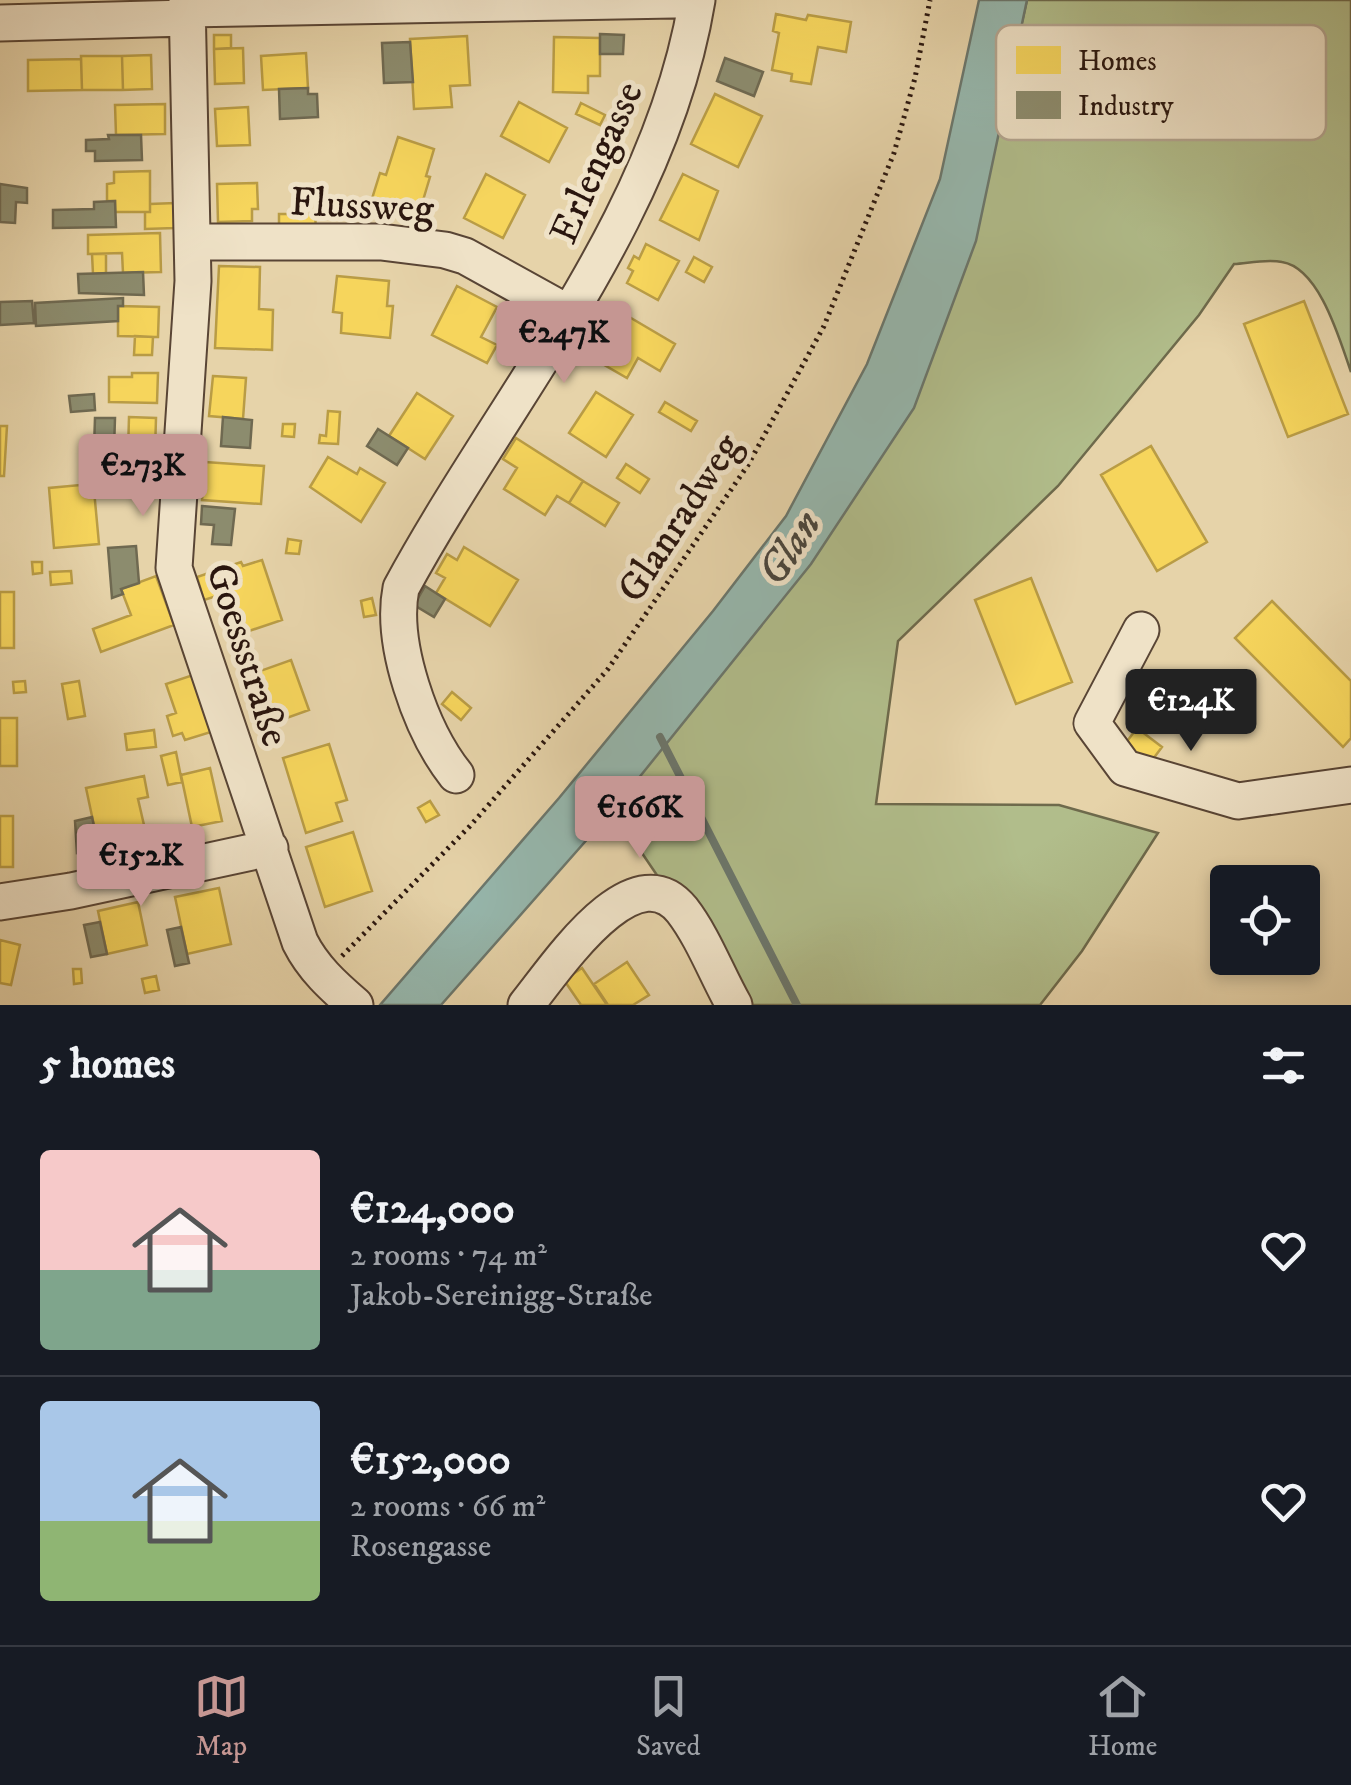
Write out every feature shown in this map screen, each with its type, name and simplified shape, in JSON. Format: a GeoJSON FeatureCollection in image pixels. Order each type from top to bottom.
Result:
{"type":"FeatureCollection","features":[{"type":"Feature","properties":{"kind":"street"},"geometry":{"type":"LineString","coordinates":[[0,23],[187,9],[674,0]]}},
{"type":"Feature","properties":{"kind":"street","name":"Erlengasse"},"geometry":{"type":"LineString","coordinates":[[456,776],[429,734],[407,666],[399,627],[401,588],[570,314],[655,144],[685,61],[698,0]]}},
{"type":"Feature","properties":{"kind":"street","name":"Goessstraße"},"geometry":{"type":"LineString","coordinates":[[187,9],[194,242],[174,568],[300,942],[325,978],[355,1005]]}},
{"type":"Feature","properties":{"kind":"street","name":"Flussweg"},"geometry":{"type":"LineString","coordinates":[[194,242],[382,242],[444,250],[465,256],[570,314]]}},
{"type":"Feature","properties":{"kind":"street"},"geometry":{"type":"LineString","coordinates":[[1141,630],[1092,723],[1125,768],[1238,801],[1350,794]]}},
{"type":"Feature","properties":{"kind":"street"},"geometry":{"type":"LineString","coordinates":[[0,902],[71,891],[270,848]]}},
{"type":"Feature","properties":{"kind":"street"},"geometry":{"type":"LineString","coordinates":[[526,1005],[599,918],[623,900],[652,893],[668,896],[682,910],[734,1005]]}},
{"type":"Feature","properties":{"kind":"path","name":"Glanradweg"},"geometry":{"type":"LineString","coordinates":[[325,978],[470,826],[608,669],[748,466],[824,326],[894,154],[916,78],[930,0]]}},
{"type":"Feature","properties":{"kind":"green space"},"geometry":{"type":"Polygon","coordinates":[[[1027,0],[1351,0],[1351,372],[1327,308],[1307,277],[1282,262],[1234,264],[1199,315],[1058,486],[898,641],[876,804],[1059,805],[1158,833],[1082,951],[1040,1005],[745,1005],[606,800],[731,639],[984,190],[996,137],[996,140],[1326,140],[1326,25],[1021,25],[1027,0]]]}},
{"type":"Feature","properties":{"kind":"water","name":"Glan"},"geometry":{"type":"Polygon","coordinates":[[[979,0],[1027,0],[1022,25],[996,25],[997,140],[976,241],[914,408],[811,564],[613,810],[441,1005],[380,1005],[559,798],[786,516],[867,364],[940,179],[979,0]]]}},
{"type":"Feature","properties":{"kind":"building: Homes"},"geometry":{"type":"Polygon","coordinates":[[[776,14],[851,22],[846,52],[818,47],[811,84],[791,81],[792,74],[772,70],[779,33],[773,31],[776,14]]]}},
{"type":"Feature","properties":{"kind":"building: Homes"},"geometry":{"type":"Polygon","coordinates":[[[214,35],[231,35],[231,48],[214,49],[214,35]]]}},
{"type":"Feature","properties":{"kind":"building: Homes"},"geometry":{"type":"Polygon","coordinates":[[[467,36],[470,85],[450,86],[452,107],[414,109],[410,39],[467,36]]]}},
{"type":"Feature","properties":{"kind":"building: Homes"},"geometry":{"type":"Polygon","coordinates":[[[554,37],[600,38],[600,76],[588,76],[588,93],[553,92],[554,37]]]}},
{"type":"Feature","properties":{"kind":"building: Homes"},"geometry":{"type":"Polygon","coordinates":[[[243,48],[244,83],[215,84],[214,49],[243,48]]]}},
{"type":"Feature","properties":{"kind":"building: Homes"},"geometry":{"type":"Polygon","coordinates":[[[306,53],[308,88],[263,90],[261,56],[306,53]]]}},
{"type":"Feature","properties":{"kind":"building: Homes"},"geometry":{"type":"Polygon","coordinates":[[[151,55],[152,89],[123,90],[122,56],[151,55]]]}},
{"type":"Feature","properties":{"kind":"building: Homes"},"geometry":{"type":"Polygon","coordinates":[[[81,56],[122,56],[123,90],[82,90],[81,56]]]}},
{"type":"Feature","properties":{"kind":"building: Homes"},"geometry":{"type":"Polygon","coordinates":[[[81,59],[82,90],[28,91],[28,60],[81,59]]]}},
{"type":"Feature","properties":{"kind":"building: Homes"},"geometry":{"type":"Polygon","coordinates":[[[715,94],[762,116],[738,167],[691,144],[715,94]]]}},
{"type":"Feature","properties":{"kind":"building: Homes"},"geometry":{"type":"Polygon","coordinates":[[[519,102],[567,128],[549,162],[501,136],[519,102]]]}},
{"type":"Feature","properties":{"kind":"building: Homes"},"geometry":{"type":"Polygon","coordinates":[[[581,103],[605,115],[600,125],[576,114],[581,103]]]}},
{"type":"Feature","properties":{"kind":"building: Homes"},"geometry":{"type":"Polygon","coordinates":[[[165,104],[165,134],[116,135],[115,105],[165,104]]]}},
{"type":"Feature","properties":{"kind":"building: Homes"},"geometry":{"type":"Polygon","coordinates":[[[248,107],[250,145],[217,146],[215,109],[248,107]]]}},
{"type":"Feature","properties":{"kind":"building: Homes"},"geometry":{"type":"Polygon","coordinates":[[[398,137],[434,149],[418,217],[371,202],[380,173],[386,175],[398,137]]]}},
{"type":"Feature","properties":{"kind":"building: Homes"},"geometry":{"type":"Polygon","coordinates":[[[150,171],[150,212],[115,212],[115,201],[107,201],[107,184],[114,183],[114,172],[150,171]]]}},
{"type":"Feature","properties":{"kind":"building: Homes"},"geometry":{"type":"Polygon","coordinates":[[[486,174],[525,195],[503,238],[464,218],[486,174]]]}},
{"type":"Feature","properties":{"kind":"building: Homes"},"geometry":{"type":"Polygon","coordinates":[[[683,174],[718,191],[699,240],[660,220],[683,174]]]}},
{"type":"Feature","properties":{"kind":"building: Homes"},"geometry":{"type":"Polygon","coordinates":[[[257,183],[258,209],[252,209],[252,221],[218,222],[217,184],[257,183]]]}},
{"type":"Feature","properties":{"kind":"building: Homes"},"geometry":{"type":"Polygon","coordinates":[[[175,203],[175,228],[145,229],[145,212],[150,212],[150,204],[175,203]]]}},
{"type":"Feature","properties":{"kind":"building: Homes"},"geometry":{"type":"Polygon","coordinates":[[[279,214],[315,214],[316,230],[279,230],[279,214]]]}},
{"type":"Feature","properties":{"kind":"building: Homes"},"geometry":{"type":"Polygon","coordinates":[[[160,233],[161,272],[123,273],[122,253],[88,254],[88,235],[160,233]]]}},
{"type":"Feature","properties":{"kind":"building: Homes"},"geometry":{"type":"Polygon","coordinates":[[[646,244],[679,261],[658,300],[627,283],[633,271],[628,268],[634,256],[639,259],[646,244]]]}},
{"type":"Feature","properties":{"kind":"building: Homes"},"geometry":{"type":"Polygon","coordinates":[[[92,254],[106,254],[106,273],[93,274],[92,254]]]}},
{"type":"Feature","properties":{"kind":"building: Homes"},"geometry":{"type":"Polygon","coordinates":[[[694,257],[712,267],[704,282],[686,272],[694,257]]]}},
{"type":"Feature","properties":{"kind":"building: Homes"},"geometry":{"type":"Polygon","coordinates":[[[219,266],[260,267],[259,309],[273,310],[272,350],[215,348],[219,266]]]}},
{"type":"Feature","properties":{"kind":"building: Homes"},"geometry":{"type":"Polygon","coordinates":[[[337,276],[389,281],[387,306],[393,306],[390,338],[341,333],[342,313],[333,312],[337,276]]]}},
{"type":"Feature","properties":{"kind":"building: Homes"},"geometry":{"type":"Polygon","coordinates":[[[457,286],[497,307],[481,337],[497,345],[487,363],[432,335],[457,286]]]}},
{"type":"Feature","properties":{"kind":"building: Homes"},"geometry":{"type":"Polygon","coordinates":[[[1304,301],[1348,414],[1288,437],[1244,324],[1304,301]]]}},
{"type":"Feature","properties":{"kind":"building: Homes"},"geometry":{"type":"Polygon","coordinates":[[[118,306],[159,307],[158,337],[118,336],[118,306]]]}},
{"type":"Feature","properties":{"kind":"building: Homes"},"geometry":{"type":"Polygon","coordinates":[[[614,308],[675,344],[660,371],[638,358],[627,378],[587,355],[594,343],[584,337],[599,312],[609,317],[614,308]]]}},
{"type":"Feature","properties":{"kind":"building: Homes"},"geometry":{"type":"Polygon","coordinates":[[[135,336],[153,337],[152,355],[134,355],[135,336]]]}},
{"type":"Feature","properties":{"kind":"building: Homes"},"geometry":{"type":"Polygon","coordinates":[[[132,373],[158,373],[157,403],[109,402],[109,377],[132,377],[132,373]]]}},
{"type":"Feature","properties":{"kind":"building: Homes"},"geometry":{"type":"Polygon","coordinates":[[[213,376],[246,378],[243,419],[209,416],[213,376]]]}},
{"type":"Feature","properties":{"kind":"building: Homes"},"geometry":{"type":"Polygon","coordinates":[[[596,392],[633,415],[606,457],[569,433],[596,392]]]}},
{"type":"Feature","properties":{"kind":"building: Homes"},"geometry":{"type":"Polygon","coordinates":[[[417,393],[453,416],[425,459],[389,436],[417,393]]]}},
{"type":"Feature","properties":{"kind":"building: Homes"},"geometry":{"type":"Polygon","coordinates":[[[665,402],[697,421],[691,431],[659,412],[665,402]]]}},
{"type":"Feature","properties":{"kind":"building: Homes"},"geometry":{"type":"Polygon","coordinates":[[[328,411],[340,412],[338,444],[319,443],[320,435],[326,436],[328,411]]]}},
{"type":"Feature","properties":{"kind":"building: Homes"},"geometry":{"type":"Polygon","coordinates":[[[129,417],[156,418],[155,452],[128,452],[129,417]]]}},
{"type":"Feature","properties":{"kind":"building: Homes"},"geometry":{"type":"Polygon","coordinates":[[[283,424],[295,424],[294,437],[282,436],[283,424]]]}},
{"type":"Feature","properties":{"kind":"building: Homes"},"geometry":{"type":"Polygon","coordinates":[[[0,426],[7,426],[4,476],[0,476],[0,426]]]}},
{"type":"Feature","properties":{"kind":"building: Homes"},"geometry":{"type":"Polygon","coordinates":[[[516,438],[583,481],[569,503],[557,496],[545,515],[504,489],[517,468],[503,459],[516,438]]]}},
{"type":"Feature","properties":{"kind":"building: Homes"},"geometry":{"type":"Polygon","coordinates":[[[1151,446],[1207,542],[1157,571],[1101,475],[1151,446]]]}},
{"type":"Feature","properties":{"kind":"building: Homes"},"geometry":{"type":"Polygon","coordinates":[[[328,457],[357,474],[360,468],[385,483],[361,522],[310,487],[328,457]]]}},
{"type":"Feature","properties":{"kind":"building: Homes"},"geometry":{"type":"Polygon","coordinates":[[[205,462],[264,466],[261,504],[202,500],[205,462]]]}},
{"type":"Feature","properties":{"kind":"building: Homes"},"geometry":{"type":"Polygon","coordinates":[[[626,464],[649,479],[640,493],[617,478],[626,464]]]}},
{"type":"Feature","properties":{"kind":"building: Homes"},"geometry":{"type":"Polygon","coordinates":[[[583,481],[619,503],[605,526],[569,503],[583,481]]]}},
{"type":"Feature","properties":{"kind":"building: Homes"},"geometry":{"type":"Polygon","coordinates":[[[80,485],[81,491],[94,490],[99,544],[54,548],[49,488],[80,485]]]}},
{"type":"Feature","properties":{"kind":"building: Homes"},"geometry":{"type":"Polygon","coordinates":[[[288,539],[301,541],[299,554],[286,553],[288,539]]]}},
{"type":"Feature","properties":{"kind":"building: Homes"},"geometry":{"type":"Polygon","coordinates":[[[464,547],[518,580],[490,626],[436,593],[445,578],[436,573],[447,554],[457,560],[464,547]]]}},
{"type":"Feature","properties":{"kind":"building: Homes"},"geometry":{"type":"Polygon","coordinates":[[[262,560],[282,620],[237,635],[223,594],[204,600],[197,577],[241,562],[243,566],[262,560]]]}},
{"type":"Feature","properties":{"kind":"building: Homes"},"geometry":{"type":"Polygon","coordinates":[[[32,562],[42,562],[42,573],[33,574],[32,562]]]}},
{"type":"Feature","properties":{"kind":"building: Homes"},"geometry":{"type":"Polygon","coordinates":[[[71,571],[72,583],[51,585],[50,572],[71,571]]]}},
{"type":"Feature","properties":{"kind":"building: Homes"},"geometry":{"type":"Polygon","coordinates":[[[156,576],[174,625],[101,652],[93,629],[131,615],[121,589],[156,576]]]}},
{"type":"Feature","properties":{"kind":"building: Homes"},"geometry":{"type":"Polygon","coordinates":[[[1031,578],[1072,682],[1016,704],[975,600],[1031,578]]]}},
{"type":"Feature","properties":{"kind":"building: Homes"},"geometry":{"type":"Polygon","coordinates":[[[0,592],[14,592],[14,648],[0,648],[0,592]]]}},
{"type":"Feature","properties":{"kind":"building: Homes"},"geometry":{"type":"Polygon","coordinates":[[[372,598],[376,615],[364,617],[361,601],[372,598]]]}},
{"type":"Feature","properties":{"kind":"building: Homes"},"geometry":{"type":"Polygon","coordinates":[[[1272,601],[1351,681],[1351,738],[1343,747],[1235,638],[1272,601]]]}},
{"type":"Feature","properties":{"kind":"building: Homes"},"geometry":{"type":"Polygon","coordinates":[[[291,660],[309,710],[270,724],[252,674],[291,660]]]}},
{"type":"Feature","properties":{"kind":"building: Homes"},"geometry":{"type":"Polygon","coordinates":[[[193,675],[211,732],[185,740],[182,733],[173,736],[167,716],[176,713],[166,684],[193,675]]]}},
{"type":"Feature","properties":{"kind":"building: Homes"},"geometry":{"type":"Polygon","coordinates":[[[25,681],[26,692],[14,693],[13,682],[25,681]]]}},
{"type":"Feature","properties":{"kind":"building: Homes"},"geometry":{"type":"Polygon","coordinates":[[[79,681],[85,716],[68,719],[62,684],[79,681]]]}},
{"type":"Feature","properties":{"kind":"building: Homes"},"geometry":{"type":"Polygon","coordinates":[[[452,692],[471,708],[461,720],[442,704],[452,692]]]}},
{"type":"Feature","properties":{"kind":"building: Homes"},"geometry":{"type":"Polygon","coordinates":[[[0,718],[17,718],[17,766],[0,766],[0,718]]]}},
{"type":"Feature","properties":{"kind":"building: Homes"},"geometry":{"type":"Polygon","coordinates":[[[1137,728],[1162,747],[1150,763],[1125,744],[1137,728]]]}},
{"type":"Feature","properties":{"kind":"building: Homes"},"geometry":{"type":"Polygon","coordinates":[[[154,730],[156,747],[127,750],[125,734],[154,730]]]}},
{"type":"Feature","properties":{"kind":"building: Homes"},"geometry":{"type":"Polygon","coordinates":[[[329,744],[347,800],[336,803],[342,821],[306,833],[283,758],[329,744]]]}},
{"type":"Feature","properties":{"kind":"building: Homes"},"geometry":{"type":"Polygon","coordinates":[[[176,752],[182,782],[168,785],[161,756],[176,752]]]}},
{"type":"Feature","properties":{"kind":"building: Homes"},"geometry":{"type":"Polygon","coordinates":[[[210,768],[222,821],[192,827],[181,775],[210,768]]]}},
{"type":"Feature","properties":{"kind":"building: Homes"},"geometry":{"type":"Polygon","coordinates":[[[144,776],[148,797],[138,799],[147,838],[99,849],[86,788],[144,776]]]}},
{"type":"Feature","properties":{"kind":"building: Homes"},"geometry":{"type":"Polygon","coordinates":[[[430,801],[439,815],[426,822],[418,808],[430,801]]]}},
{"type":"Feature","properties":{"kind":"building: Homes"},"geometry":{"type":"Polygon","coordinates":[[[0,816],[13,816],[13,867],[0,867],[0,816]]]}},
{"type":"Feature","properties":{"kind":"building: Homes"},"geometry":{"type":"Polygon","coordinates":[[[353,832],[372,891],[325,907],[306,847],[353,832]]]}},
{"type":"Feature","properties":{"kind":"building: Homes"},"geometry":{"type":"Polygon","coordinates":[[[219,888],[231,944],[187,954],[175,897],[219,888]]]}},
{"type":"Feature","properties":{"kind":"building: Homes"},"geometry":{"type":"Polygon","coordinates":[[[138,902],[147,945],[107,954],[98,911],[138,902]]]}},
{"type":"Feature","properties":{"kind":"building: Homes"},"geometry":{"type":"Polygon","coordinates":[[[0,940],[20,945],[11,985],[0,983],[0,940]]]}},
{"type":"Feature","properties":{"kind":"building: Homes"},"geometry":{"type":"Polygon","coordinates":[[[627,962],[649,995],[633,1005],[608,1005],[594,984],[627,962]]]}},
{"type":"Feature","properties":{"kind":"building: Homes"},"geometry":{"type":"Polygon","coordinates":[[[582,968],[607,1005],[581,1005],[564,980],[582,968]]]}},
{"type":"Feature","properties":{"kind":"building: Homes"},"geometry":{"type":"Polygon","coordinates":[[[73,969],[81,969],[82,983],[74,984],[73,969]]]}},
{"type":"Feature","properties":{"kind":"building: Homes"},"geometry":{"type":"Polygon","coordinates":[[[156,976],[159,990],[145,993],[142,979],[156,976]]]}},
{"type":"Feature","properties":{"kind":"building: Industry"},"geometry":{"type":"Polygon","coordinates":[[[600,34],[624,35],[623,54],[600,54],[600,34]]]}},
{"type":"Feature","properties":{"kind":"building: Industry"},"geometry":{"type":"Polygon","coordinates":[[[410,42],[413,82],[384,83],[382,43],[410,42]]]}},
{"type":"Feature","properties":{"kind":"building: Industry"},"geometry":{"type":"Polygon","coordinates":[[[725,58],[763,72],[754,96],[717,81],[725,58]]]}},
{"type":"Feature","properties":{"kind":"building: Industry"},"geometry":{"type":"Polygon","coordinates":[[[308,88],[308,94],[317,94],[318,117],[280,119],[279,89],[308,88]]]}},
{"type":"Feature","properties":{"kind":"building: Industry"},"geometry":{"type":"Polygon","coordinates":[[[108,135],[141,135],[142,160],[95,161],[95,151],[86,151],[86,140],[109,139],[108,135]]]}},
{"type":"Feature","properties":{"kind":"building: Industry"},"geometry":{"type":"Polygon","coordinates":[[[0,184],[27,188],[27,203],[16,202],[15,223],[0,222],[0,184]]]}},
{"type":"Feature","properties":{"kind":"building: Industry"},"geometry":{"type":"Polygon","coordinates":[[[115,201],[116,227],[53,228],[53,210],[94,209],[94,202],[115,201]]]}},
{"type":"Feature","properties":{"kind":"building: Industry"},"geometry":{"type":"Polygon","coordinates":[[[143,272],[144,295],[79,293],[78,274],[143,272]]]}},
{"type":"Feature","properties":{"kind":"building: Industry"},"geometry":{"type":"Polygon","coordinates":[[[123,298],[123,306],[118,306],[118,321],[36,326],[35,303],[123,298]]]}},
{"type":"Feature","properties":{"kind":"building: Industry"},"geometry":{"type":"Polygon","coordinates":[[[32,301],[34,323],[0,325],[0,302],[32,301]]]}},
{"type":"Feature","properties":{"kind":"building: Industry"},"geometry":{"type":"Polygon","coordinates":[[[94,394],[95,410],[71,412],[69,396],[94,394]]]}},
{"type":"Feature","properties":{"kind":"building: Industry"},"geometry":{"type":"Polygon","coordinates":[[[223,417],[252,420],[250,448],[221,446],[223,417]]]}},
{"type":"Feature","properties":{"kind":"building: Industry"},"geometry":{"type":"Polygon","coordinates":[[[95,418],[115,418],[114,449],[94,448],[95,418]]]}},
{"type":"Feature","properties":{"kind":"building: Industry"},"geometry":{"type":"Polygon","coordinates":[[[378,429],[408,448],[397,465],[367,446],[378,429]]]}},
{"type":"Feature","properties":{"kind":"building: Industry"},"geometry":{"type":"Polygon","coordinates":[[[202,506],[235,509],[231,545],[212,544],[214,525],[201,524],[202,506]]]}},
{"type":"Feature","properties":{"kind":"building: Industry"},"geometry":{"type":"Polygon","coordinates":[[[136,546],[139,583],[121,589],[123,594],[112,598],[108,548],[136,546]]]}},
{"type":"Feature","properties":{"kind":"building: Industry"},"geometry":{"type":"Polygon","coordinates":[[[425,586],[445,599],[434,617],[414,605],[425,586]]]}},
{"type":"Feature","properties":{"kind":"building: Industry"},"geometry":{"type":"Polygon","coordinates":[[[92,817],[99,849],[77,853],[75,821],[92,817]]]}},
{"type":"Feature","properties":{"kind":"building: Industry"},"geometry":{"type":"Polygon","coordinates":[[[100,922],[107,954],[91,957],[84,925],[100,922]]]}},
{"type":"Feature","properties":{"kind":"building: Industry"},"geometry":{"type":"Polygon","coordinates":[[[181,927],[189,963],[175,966],[167,930],[181,927]]]}},
{"type":"Feature","properties":{"kind":"waterway"},"geometry":{"type":"LineString","coordinates":[[660,737],[797,1005]]}}]}
